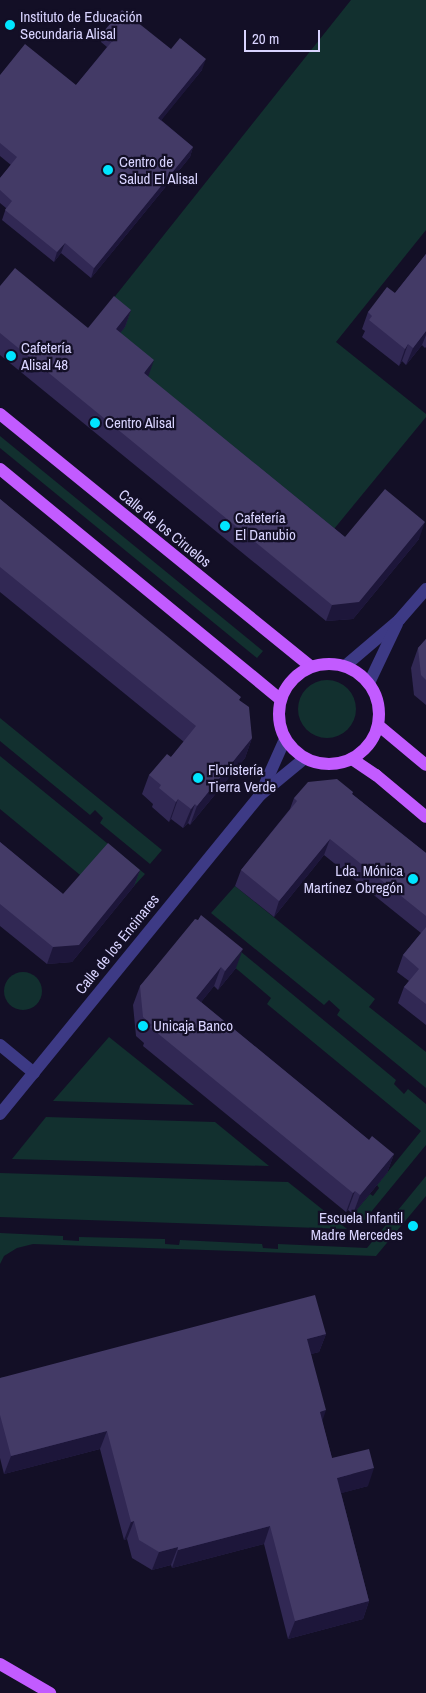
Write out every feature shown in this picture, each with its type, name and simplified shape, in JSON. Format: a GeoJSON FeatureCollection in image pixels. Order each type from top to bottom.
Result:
{"type":"FeatureCollection","features":[{"type":"Feature","properties":{"kind":"main road","name":"Calle de los Ciruelos"},"geometry":{"type":"LineString","coordinates":[[0,414],[310,666]]}},
{"type":"Feature","properties":{"kind":"main road"},"geometry":{"type":"LineString","coordinates":[[0,469],[280,699]]}},
{"type":"Feature","properties":{"kind":"main road"},"geometry":{"type":"LineString","coordinates":[[330,663],[345,666],[358,672],[368,683],[377,698],[378,725],[368,746],[352,759],[326,764],[305,758],[294,751],[285,739],[280,727],[278,713],[280,699],[286,686],[295,676],[310,666],[330,663]]}},
{"type":"Feature","properties":{"kind":"main road"},"geometry":{"type":"LineString","coordinates":[[378,725],[426,765]]}},
{"type":"Feature","properties":{"kind":"main road"},"geometry":{"type":"LineString","coordinates":[[352,759],[376,775],[426,817]]}},
{"type":"Feature","properties":{"kind":"main road"},"geometry":{"type":"LineString","coordinates":[[0,1664],[50,1693]]}},
{"type":"Feature","properties":{"kind":"street"},"geometry":{"type":"LineString","coordinates":[[345,666],[399,620],[426,589]]}},
{"type":"Feature","properties":{"kind":"street"},"geometry":{"type":"LineString","coordinates":[[368,683],[399,620]]}},
{"type":"Feature","properties":{"kind":"street","name":"Calle de los Encinares"},"geometry":{"type":"LineString","coordinates":[[260,795],[285,739]]}},
{"type":"Feature","properties":{"kind":"street","name":"Calle de los Encinares"},"geometry":{"type":"LineString","coordinates":[[0,1114],[260,795],[305,758]]}},
{"type":"Feature","properties":{"kind":"street"},"geometry":{"type":"LineString","coordinates":[[0,1045],[34,1073]]}},
{"type":"Feature","properties":{"kind":"green space"},"geometry":{"type":"Polygon","coordinates":[[[351,0],[426,0],[426,230],[336,342],[426,414],[426,417],[334,529],[89,329],[351,0]]]}},
{"type":"Feature","properties":{"kind":"green space"},"geometry":{"type":"Polygon","coordinates":[[[0,436],[263,651],[257,658],[0,448],[0,436]]]}},
{"type":"Feature","properties":{"kind":"green space"},"geometry":{"type":"Polygon","coordinates":[[[321,680],[333,680],[348,688],[356,703],[356,715],[348,730],[333,738],[321,738],[306,730],[298,715],[298,703],[306,688],[321,680]]]}},
{"type":"Feature","properties":{"kind":"green space"},"geometry":{"type":"Polygon","coordinates":[[[0,718],[162,850],[150,864],[100,823],[103,818],[95,810],[90,815],[0,741],[0,718]]]}},
{"type":"Feature","properties":{"kind":"green space"},"geometry":{"type":"Polygon","coordinates":[[[0,756],[145,874],[134,886],[102,860],[85,879],[0,809],[0,756]]]}},
{"type":"Feature","properties":{"kind":"green space"},"geometry":{"type":"Polygon","coordinates":[[[235,886],[375,999],[369,1007],[426,1052],[426,1088],[337,1015],[340,1010],[329,1000],[324,1005],[211,913],[235,886]]]}},
{"type":"Feature","properties":{"kind":"green space"},"geometry":{"type":"Polygon","coordinates":[[[205,922],[396,1080],[394,1084],[404,1094],[408,1089],[426,1104],[426,1145],[362,1223],[353,1214],[370,1194],[373,1196],[379,1188],[377,1185],[421,1131],[267,1004],[271,998],[232,965],[205,922]]]}},
{"type":"Feature","properties":{"kind":"green space"},"geometry":{"type":"Polygon","coordinates":[[[23,972],[37,977],[42,991],[37,1005],[23,1010],[9,1005],[4,991],[9,977],[23,972]]]}},
{"type":"Feature","properties":{"kind":"green space"},"geometry":{"type":"Polygon","coordinates":[[[109,1037],[194,1105],[53,1101],[109,1037]]]}},
{"type":"Feature","properties":{"kind":"green space"},"geometry":{"type":"Polygon","coordinates":[[[46,1117],[215,1122],[269,1166],[12,1159],[46,1117]]]}},
{"type":"Feature","properties":{"kind":"green space"},"geometry":{"type":"Polygon","coordinates":[[[0,1173],[288,1182],[347,1229],[0,1217],[0,1173]]]}},
{"type":"Feature","properties":{"kind":"green space"},"geometry":{"type":"Polygon","coordinates":[[[426,1176],[426,1196],[376,1256],[33,1244],[17,1248],[4,1256],[0,1264],[0,1233],[63,1236],[63,1240],[79,1241],[79,1237],[165,1239],[165,1244],[179,1245],[180,1240],[262,1244],[263,1248],[278,1249],[278,1244],[367,1248],[426,1176]]]}},
{"type":"Feature","properties":{"kind":"building"},"geometry":{"type":"Polygon","coordinates":[[[122,10],[171,49],[180,38],[206,59],[158,118],[193,147],[94,268],[65,243],[57,252],[5,210],[12,201],[0,190],[0,178],[17,157],[0,143],[0,75],[25,44],[76,85],[114,39],[104,31],[122,10]]]}},
{"type":"Feature","properties":{"kind":"building"},"geometry":{"type":"Polygon","coordinates":[[[426,254],[426,331],[413,348],[408,344],[405,349],[369,320],[372,316],[368,312],[387,287],[395,293],[426,254]]]}},
{"type":"Feature","properties":{"kind":"building"},"geometry":{"type":"Polygon","coordinates":[[[15,268],[88,328],[114,296],[131,310],[116,329],[154,360],[144,373],[345,537],[385,489],[425,522],[359,602],[332,605],[0,333],[0,286],[15,268]]]}},
{"type":"Feature","properties":{"kind":"building"},"geometry":{"type":"Polygon","coordinates":[[[0,499],[241,697],[239,700],[249,707],[252,738],[197,806],[195,804],[191,809],[178,799],[176,802],[159,788],[161,785],[149,775],[167,754],[171,757],[196,726],[0,567],[0,499]]]}},
{"type":"Feature","properties":{"kind":"building"},"geometry":{"type":"Polygon","coordinates":[[[426,639],[426,680],[421,675],[418,648],[426,639]]]}},
{"type":"Feature","properties":{"kind":"building"},"geometry":{"type":"Polygon","coordinates":[[[337,779],[353,792],[352,794],[426,853],[426,916],[330,839],[279,901],[241,870],[297,801],[294,798],[308,782],[337,779]]]}},
{"type":"Feature","properties":{"kind":"building"},"geometry":{"type":"Polygon","coordinates":[[[0,842],[63,894],[108,843],[140,870],[79,945],[53,947],[0,904],[0,842]]]}},
{"type":"Feature","properties":{"kind":"building"},"geometry":{"type":"Polygon","coordinates":[[[201,915],[243,949],[225,971],[221,967],[196,998],[369,1140],[372,1136],[394,1154],[360,1195],[355,1191],[353,1193],[150,1027],[152,1025],[143,1017],[140,986],[195,919],[198,920],[201,915]]]}},
{"type":"Feature","properties":{"kind":"building"},"geometry":{"type":"Polygon","coordinates":[[[426,927],[426,1004],[404,987],[419,969],[403,955],[426,927]]]}},
{"type":"Feature","properties":{"kind":"building"},"geometry":{"type":"Polygon","coordinates":[[[315,1295],[326,1334],[307,1339],[326,1410],[320,1412],[332,1458],[369,1449],[374,1468],[337,1478],[369,1601],[295,1621],[270,1526],[178,1550],[178,1547],[159,1552],[139,1540],[134,1521],[131,1522],[107,1431],[11,1456],[0,1415],[0,1378],[315,1295]]]}},
{"type":"Feature","properties":{"kind":"place","name":"Instituto de Educación Secundaria Alisal"},"geometry":{"type":"Point","coordinates":[10,25]}},
{"type":"Feature","properties":{"kind":"place","name":"Centro de Salud El Alisal"},"geometry":{"type":"Point","coordinates":[108,170]}},
{"type":"Feature","properties":{"kind":"place","name":"Cafetería Alisal 48"},"geometry":{"type":"Point","coordinates":[11,356]}},
{"type":"Feature","properties":{"kind":"place","name":"Centro Alisal"},"geometry":{"type":"Point","coordinates":[95,423]}},
{"type":"Feature","properties":{"kind":"place","name":"Cafetería El Danubio"},"geometry":{"type":"Point","coordinates":[225,526]}},
{"type":"Feature","properties":{"kind":"place","name":"Floristería Tierra Verde"},"geometry":{"type":"Point","coordinates":[198,778]}},
{"type":"Feature","properties":{"kind":"place","name":"Lda. Mónica Martínez Obregón"},"geometry":{"type":"Point","coordinates":[413,879]}},
{"type":"Feature","properties":{"kind":"place","name":"Unicaja Banco"},"geometry":{"type":"Point","coordinates":[143,1026]}},
{"type":"Feature","properties":{"kind":"place","name":"Escuela Infantil Madre Mercedes"},"geometry":{"type":"Point","coordinates":[413,1226]}}]}
